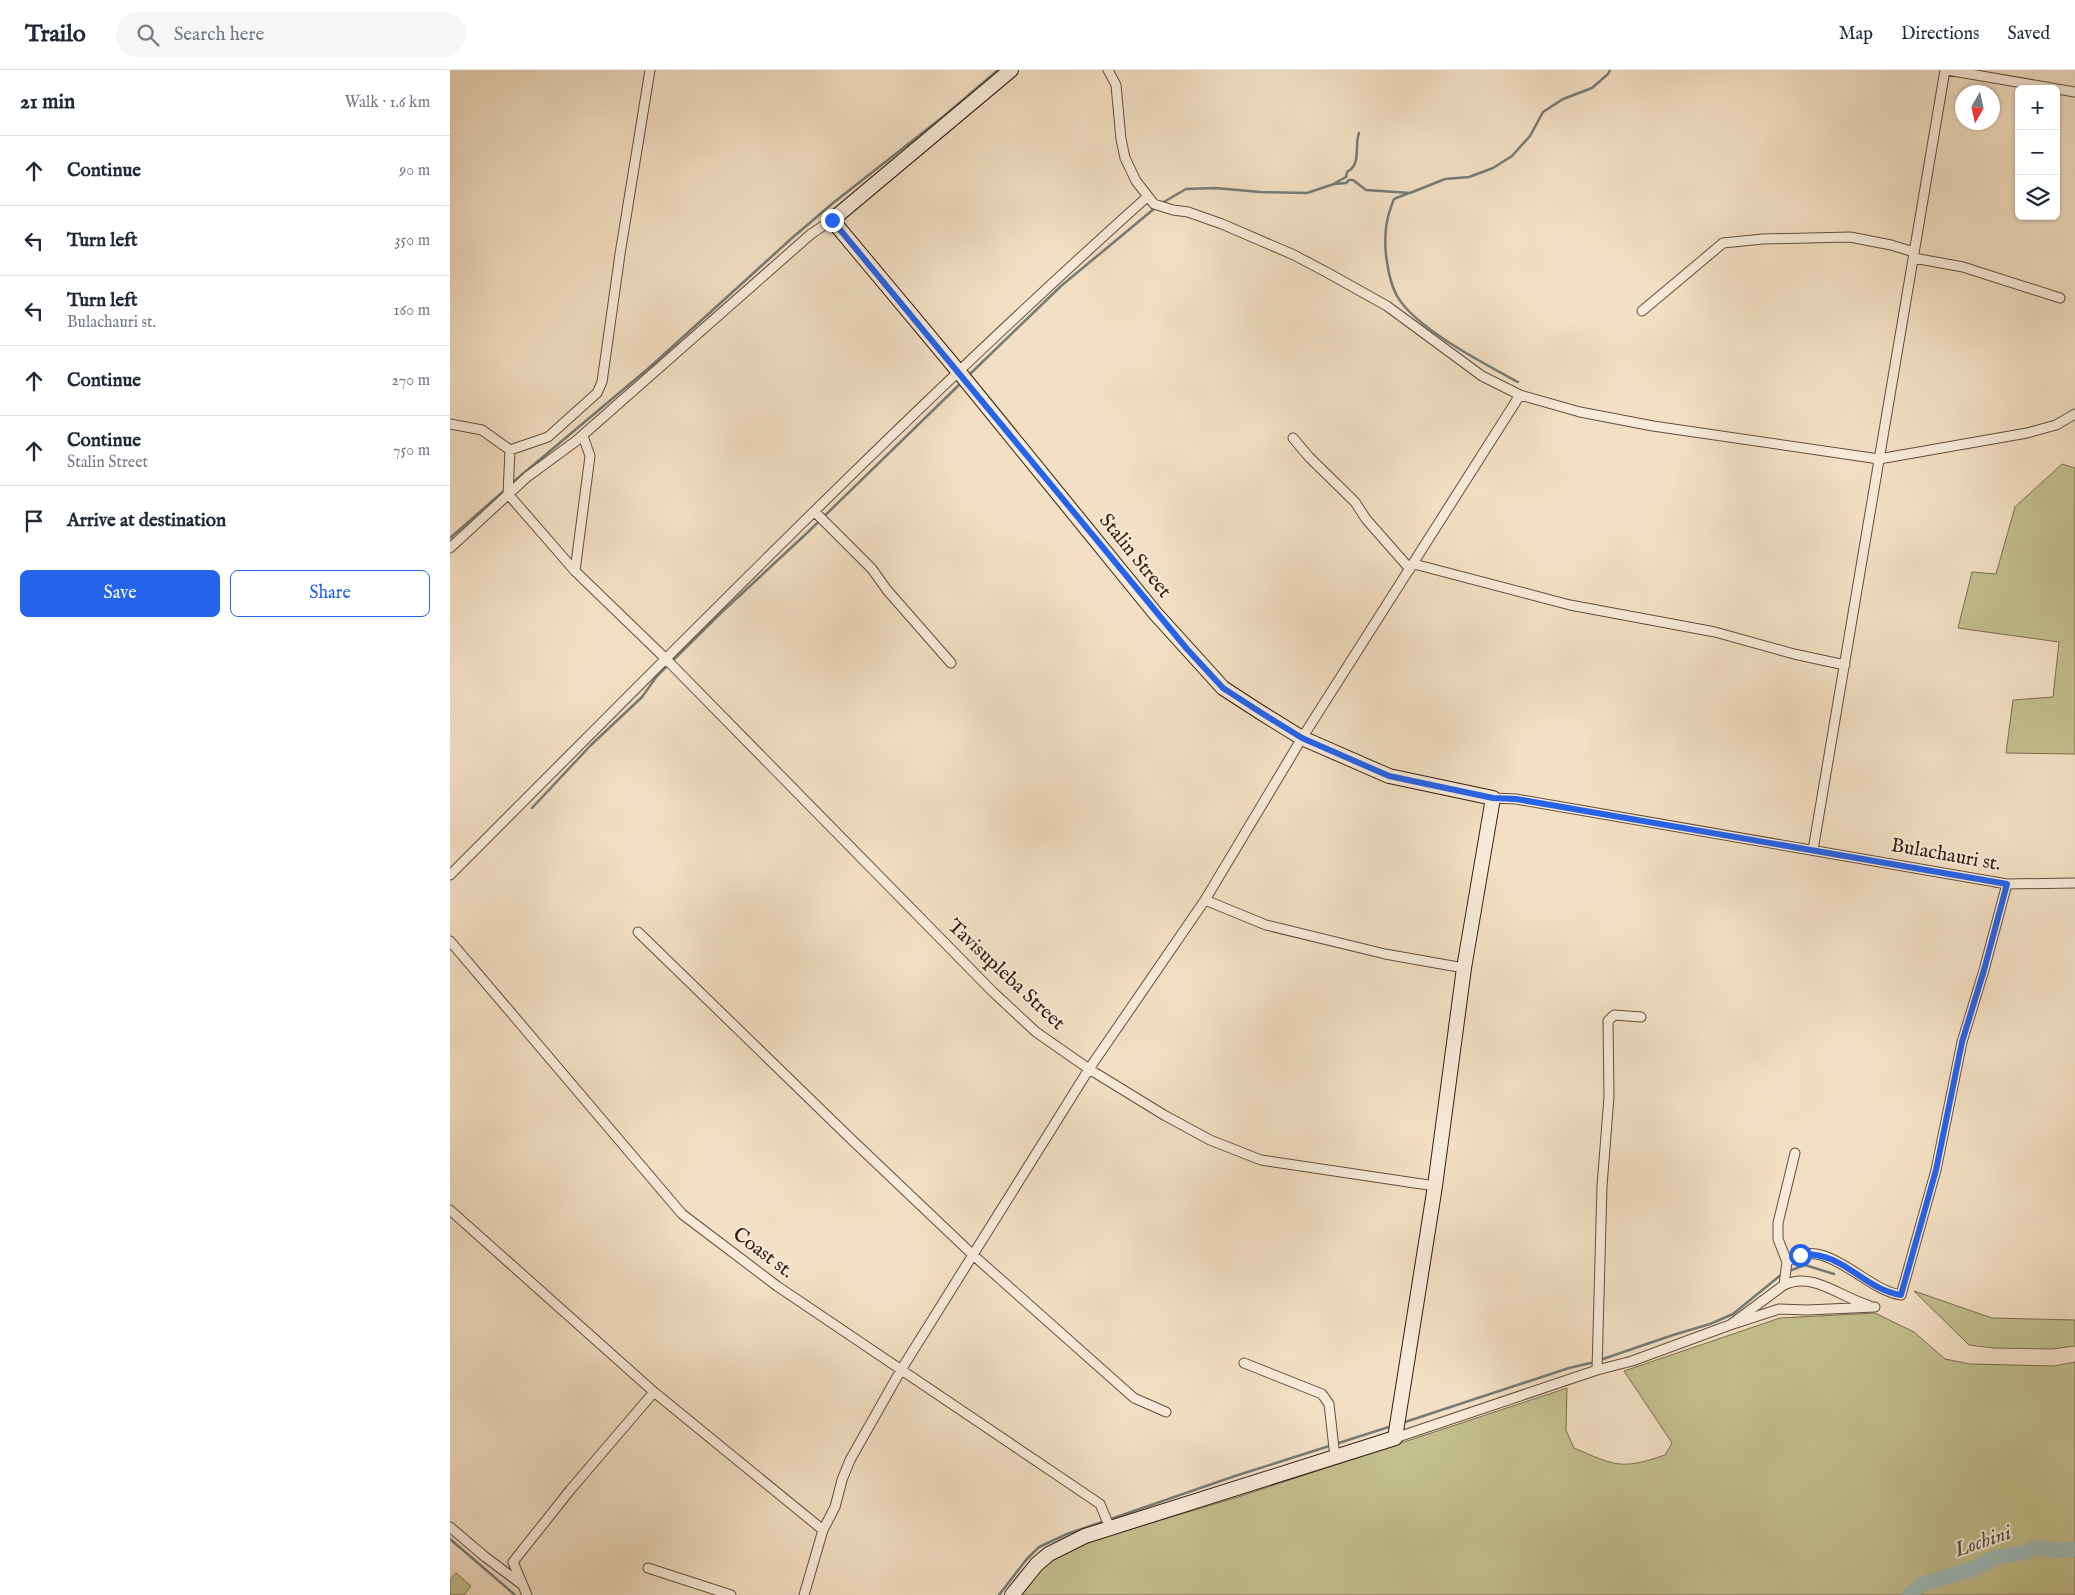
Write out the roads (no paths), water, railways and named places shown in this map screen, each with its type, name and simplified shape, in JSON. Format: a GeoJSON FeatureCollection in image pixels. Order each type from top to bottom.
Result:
{"type":"FeatureCollection","features":[{"type":"Feature","properties":{"kind":"street"},"geometry":{"type":"LineString","coordinates":[[510,450],[548,437],[597,393],[602,382],[620,254],[650,70]]}},
{"type":"Feature","properties":{"kind":"street"},"geometry":{"type":"LineString","coordinates":[[450,548],[527,477],[583,436],[811,234],[832,220],[1011,70]]}},
{"type":"Feature","properties":{"kind":"street"},"geometry":{"type":"LineString","coordinates":[[1108,70],[1116,85],[1121,139],[1125,158],[1136,181],[1154,204],[1188,212],[1222,224],[1328,272],[1387,306],[1482,376],[1520,395],[1580,412],[1653,426],[1879,459],[2027,433],[2056,425],[2075,414]]}},
{"type":"Feature","properties":{"kind":"street"},"geometry":{"type":"LineString","coordinates":[[1813,850],[1946,70],[2075,92]]}},
{"type":"Feature","properties":{"kind":"street"},"geometry":{"type":"LineString","coordinates":[[450,875],[815,512],[959,372],[1147,196]]}},
{"type":"Feature","properties":{"kind":"street","name":"Stalin Street"},"geometry":{"type":"LineString","coordinates":[[832,220],[1187,649],[1223,688],[1302,738],[1389,776],[1493,798]]}},
{"type":"Feature","properties":{"kind":"street"},"geometry":{"type":"LineString","coordinates":[[1642,311],[1722,243],[1763,239],[1850,237],[1891,245],[1914,255],[1963,267],[2060,298]]}},
{"type":"Feature","properties":{"kind":"street"},"geometry":{"type":"LineString","coordinates":[[804,1595],[824,1530],[835,1507],[842,1480],[850,1460],[900,1370],[1089,1069],[1204,900],[1302,738],[1520,395]]}},
{"type":"Feature","properties":{"kind":"street"},"geometry":{"type":"LineString","coordinates":[[450,424],[482,430],[510,450]]}},
{"type":"Feature","properties":{"kind":"street"},"geometry":{"type":"LineString","coordinates":[[575,571],[590,456],[583,436]]}},
{"type":"Feature","properties":{"kind":"street"},"geometry":{"type":"LineString","coordinates":[[1293,438],[1309,457],[1355,502],[1366,519],[1412,566],[1570,605],[1715,632],[1794,654],[1845,664]]}},
{"type":"Feature","properties":{"kind":"street"},"geometry":{"type":"LineString","coordinates":[[508,494],[510,450]]}},
{"type":"Feature","properties":{"kind":"street","name":"Tavisupleba Street"},"geometry":{"type":"LineString","coordinates":[[508,494],[575,571],[666,659],[993,992],[1036,1032],[1089,1069],[1164,1115],[1210,1140],[1261,1160],[1435,1186]]}},
{"type":"Feature","properties":{"kind":"street"},"geometry":{"type":"LineString","coordinates":[[815,512],[872,569],[887,590],[951,663]]}},
{"type":"Feature","properties":{"kind":"street"},"geometry":{"type":"LineString","coordinates":[[1395,1438],[1435,1186],[1464,968],[1493,798]]}},
{"type":"Feature","properties":{"kind":"street","name":"Bulachauri st."},"geometry":{"type":"LineString","coordinates":[[1493,798],[1516,799],[2007,884],[2075,883]]}},
{"type":"Feature","properties":{"kind":"street"},"geometry":{"type":"LineString","coordinates":[[1787,1262],[1800,1255],[1813,1253],[1825,1256],[1844,1265],[1882,1290],[1901,1295],[1936,1170],[1962,1042],[2007,884]]}},
{"type":"Feature","properties":{"kind":"street"},"geometry":{"type":"LineString","coordinates":[[1204,900],[1266,925],[1385,954],[1464,968]]}},
{"type":"Feature","properties":{"kind":"street"},"geometry":{"type":"LineString","coordinates":[[638,932],[972,1254],[1134,1398],[1166,1412]]}},
{"type":"Feature","properties":{"kind":"street","name":"Coast st."},"geometry":{"type":"LineString","coordinates":[[450,941],[682,1214],[777,1286],[1100,1504],[1110,1528]]}},
{"type":"Feature","properties":{"kind":"street"},"geometry":{"type":"LineString","coordinates":[[1596,1370],[1602,1186],[1609,1097],[1608,1021],[1614,1016],[1641,1017]]}},
{"type":"Feature","properties":{"kind":"street"},"geometry":{"type":"LineString","coordinates":[[1784,1285],[1787,1262],[1778,1239],[1778,1223],[1796,1152]]}},
{"type":"Feature","properties":{"kind":"street"},"geometry":{"type":"LineString","coordinates":[[450,1210],[654,1392],[824,1530]]}},
{"type":"Feature","properties":{"kind":"street"},"geometry":{"type":"LineString","coordinates":[[1012,1595],[1037,1564],[1049,1554],[1086,1536],[1395,1438],[1596,1370],[1632,1361],[1779,1309],[1807,1310],[1875,1307],[1807,1281],[1794,1280],[1784,1285],[1730,1325]]}},
{"type":"Feature","properties":{"kind":"street"},"geometry":{"type":"LineString","coordinates":[[1244,1363],[1322,1394],[1327,1399],[1335,1457]]}},
{"type":"Feature","properties":{"kind":"street"},"geometry":{"type":"LineString","coordinates":[[527,1595],[520,1583],[513,1562],[571,1489],[654,1392]]}},
{"type":"Feature","properties":{"kind":"street"},"geometry":{"type":"LineString","coordinates":[[450,1527],[520,1583]]}},
{"type":"Feature","properties":{"kind":"street"},"geometry":{"type":"LineString","coordinates":[[648,1568],[732,1595]]}},
{"type":"Feature","properties":{"kind":"waterway"},"geometry":{"type":"LineString","coordinates":[[512,483],[650,367],[833,203],[944,116],[998,70]]}},
{"type":"Feature","properties":{"kind":"waterway"},"geometry":{"type":"LineString","coordinates":[[1162,203],[1186,189],[1215,188],[1260,192],[1307,193],[1353,180],[1366,190],[1410,193],[1445,179],[1469,177],[1493,168],[1512,156],[1530,136],[1543,112],[1563,99],[1592,88],[1610,70]]}},
{"type":"Feature","properties":{"kind":"waterway"},"geometry":{"type":"LineString","coordinates":[[1335,183],[1346,177],[1347,172],[1352,169],[1356,159],[1359,133]]}},
{"type":"Feature","properties":{"kind":"waterway"},"geometry":{"type":"LineString","coordinates":[[1409,193],[1394,199],[1386,226],[1387,260],[1391,281],[1397,296],[1406,308],[1434,333],[1518,382]]}},
{"type":"Feature","properties":{"kind":"waterway"},"geometry":{"type":"LineString","coordinates":[[968,376],[1061,286],[1155,208]]}},
{"type":"Feature","properties":{"kind":"waterway"},"geometry":{"type":"LineString","coordinates":[[532,808],[591,745],[642,697],[657,676],[962,382]]}},
{"type":"Feature","properties":{"kind":"waterway"},"geometry":{"type":"LineString","coordinates":[[450,538],[506,489]]}},
{"type":"Feature","properties":{"kind":"waterway"},"geometry":{"type":"LineString","coordinates":[[1789,1271],[1805,1265],[1834,1274]]}},
{"type":"Feature","properties":{"kind":"waterway"},"geometry":{"type":"LineString","coordinates":[[1600,1360],[1710,1324],[1733,1314],[1782,1274]]}},
{"type":"Feature","properties":{"kind":"waterway"},"geometry":{"type":"LineString","coordinates":[[1402,1423],[1569,1368],[1595,1362]]}},
{"type":"Feature","properties":{"kind":"waterway"},"geometry":{"type":"LineString","coordinates":[[999,1595],[1026,1560],[1039,1547],[1067,1534],[1235,1476],[1392,1426]]}},
{"type":"Feature","properties":{"kind":"waterway"},"geometry":{"type":"LineString","coordinates":[[450,1539],[515,1595]]}},
{"type":"Feature","properties":{"kind":"waterway","name":"Lochini"},"geometry":{"type":"LineString","coordinates":[[1909,1595],[1922,1584],[1970,1570],[1996,1557],[2022,1553],[2038,1547],[2057,1551],[2075,1549]]}}]}
